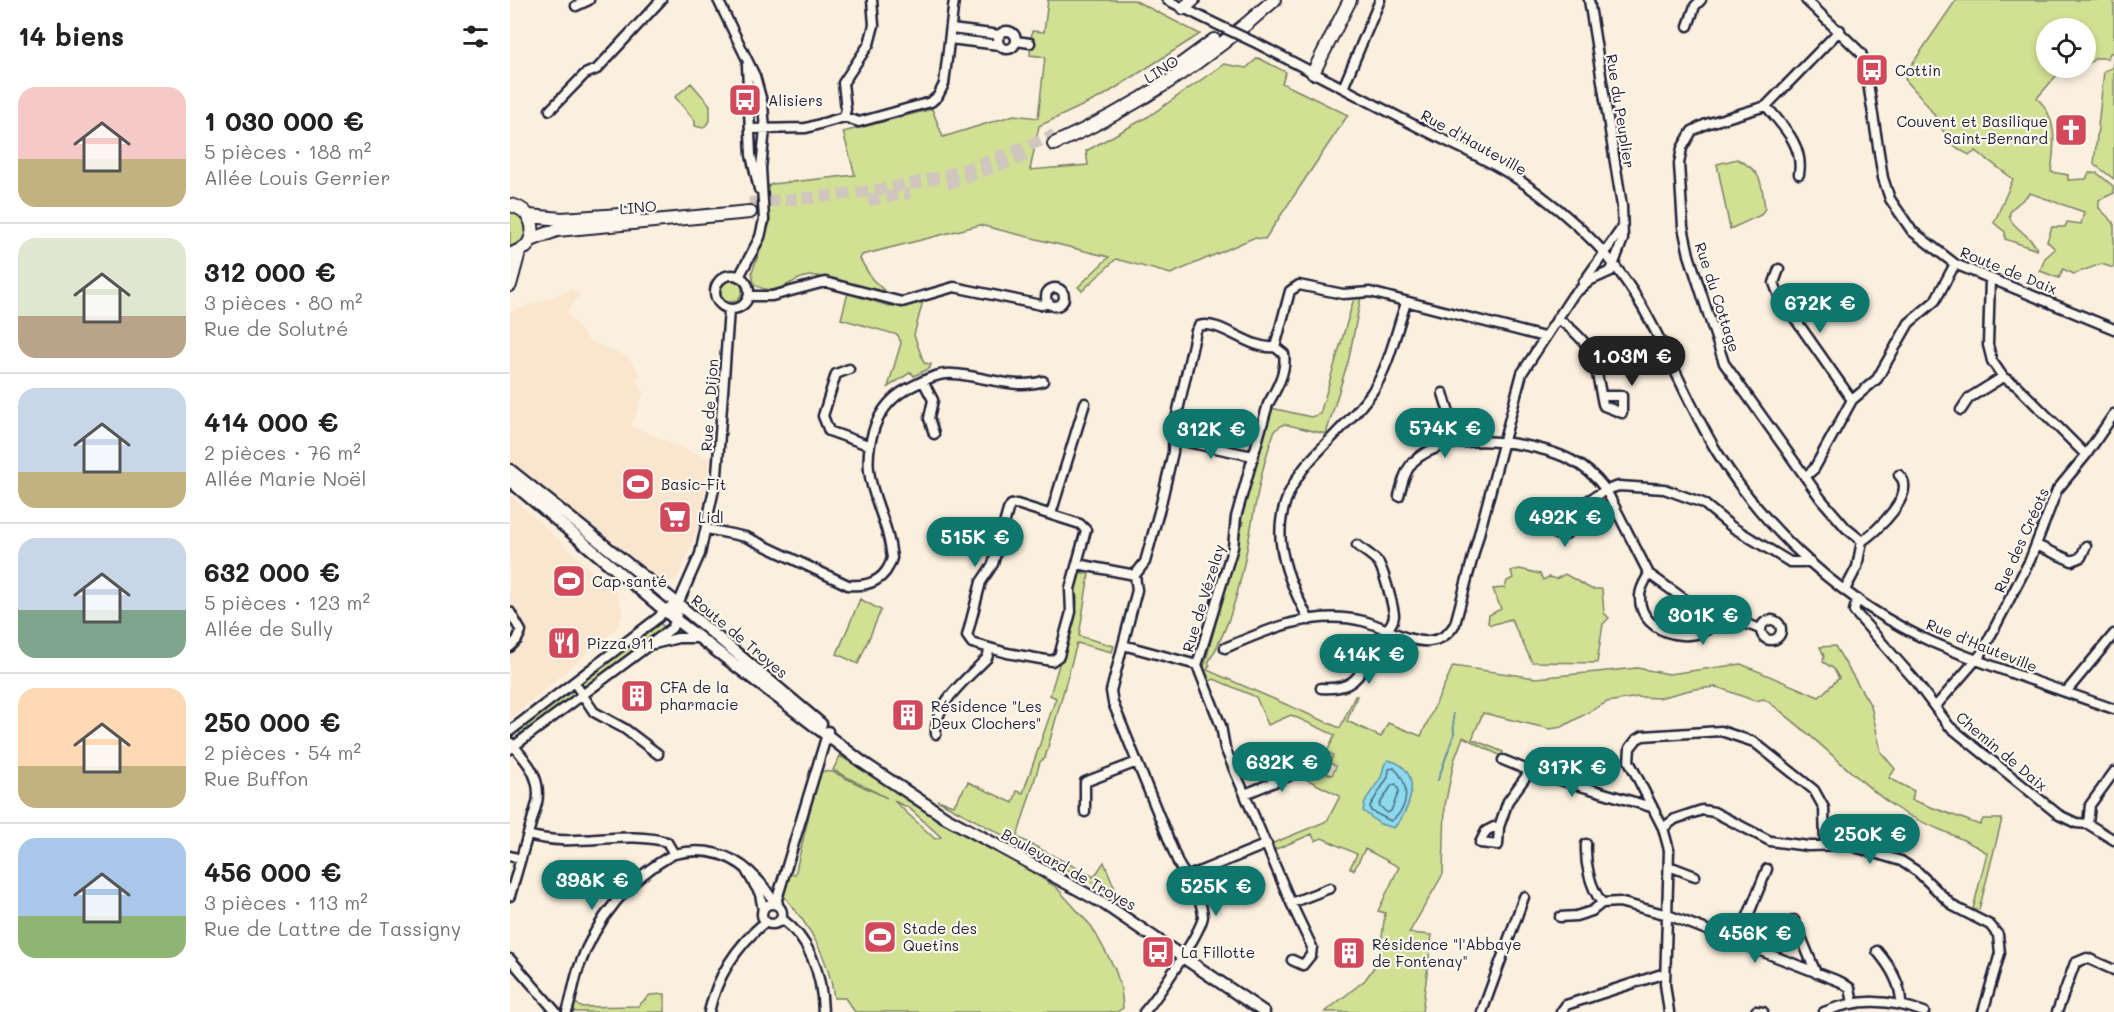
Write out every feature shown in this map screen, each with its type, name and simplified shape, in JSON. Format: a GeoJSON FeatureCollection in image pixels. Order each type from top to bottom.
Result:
{"type":"FeatureCollection","features":[{"type":"Feature","properties":{"kind":"highway","name":"LINO"},"geometry":{"type":"LineString","coordinates":[[1261,0],[1217,38],[1156,81],[1054,140],[1097,124],[1159,88],[1210,54],[1274,0]]}},
{"type":"Feature","properties":{"kind":"highway"},"geometry":{"type":"LineString","coordinates":[[1313,73],[1350,0]]}},
{"type":"Feature","properties":{"kind":"highway","name":"LINO"},"geometry":{"type":"LineString","coordinates":[[510,205],[519,208],[529,216],[570,219],[750,207],[557,230],[531,240],[515,254]]}},
{"type":"Feature","properties":{"kind":"highway"},"geometry":{"type":"LineString","coordinates":[[529,216],[533,228],[531,240]]}},
{"type":"Feature","properties":{"kind":"highway"},"geometry":{"type":"LineString","coordinates":[[510,285],[515,254]]}},
{"type":"Feature","properties":{"kind":"main road","name":"Route de Troyes"},"geometry":{"type":"LineString","coordinates":[[510,470],[830,735]]}},
{"type":"Feature","properties":{"kind":"main road"},"geometry":{"type":"LineString","coordinates":[[510,481],[589,549],[674,606],[676,620],[830,735]]}},
{"type":"Feature","properties":{"kind":"main road","name":"Boulevard de Troyes"},"geometry":{"type":"LineString","coordinates":[[830,735],[862,762],[945,817],[1103,903],[1264,1012]]}},
{"type":"Feature","properties":{"kind":"street"},"geometry":{"type":"LineString","coordinates":[[576,6],[589,0]]}},
{"type":"Feature","properties":{"kind":"street"},"geometry":{"type":"LineString","coordinates":[[550,110],[585,74],[597,69],[661,0]]}},
{"type":"Feature","properties":{"kind":"street"},"geometry":{"type":"LineString","coordinates":[[718,0],[761,96],[765,129],[761,168],[764,220],[760,237],[739,277]]}},
{"type":"Feature","properties":{"kind":"street"},"geometry":{"type":"LineString","coordinates":[[844,117],[846,109],[843,83],[869,44],[874,25],[872,0]]}},
{"type":"Feature","properties":{"kind":"street"},"geometry":{"type":"LineString","coordinates":[[750,129],[806,128],[844,117],[859,122],[922,105],[934,99],[944,84],[954,0]]}},
{"type":"Feature","properties":{"kind":"street","name":"Rue d'Hauteville"},"geometry":{"type":"LineString","coordinates":[[1167,0],[1189,4],[1218,25],[1513,176],[1576,225],[1628,281],[1718,454],[1744,492],[1790,544],[1857,599],[1934,642],[2114,709]]}},
{"type":"Feature","properties":{"kind":"street"},"geometry":{"type":"LineString","coordinates":[[1343,88],[1380,0]]}},
{"type":"Feature","properties":{"kind":"street","name":"Rue du Peuplier"},"geometry":{"type":"LineString","coordinates":[[1588,0],[1621,194],[1623,239],[1613,264]]}},
{"type":"Feature","properties":{"kind":"street"},"geometry":{"type":"LineString","coordinates":[[1688,26],[1695,6],[1701,0]]}},
{"type":"Feature","properties":{"kind":"street","name":"Route de Daix"},"geometry":{"type":"LineString","coordinates":[[1806,0],[1858,48],[1865,64],[1880,166],[1890,199],[1912,231],[1955,264],[2114,329]]}},
{"type":"Feature","properties":{"kind":"street"},"geometry":{"type":"LineString","coordinates":[[951,29],[1000,34],[1010,32],[1016,41],[1030,43]]}},
{"type":"Feature","properties":{"kind":"street","name":"Rue du Cottage"},"geometry":{"type":"LineString","coordinates":[[1840,30],[1766,106],[1706,124],[1686,139],[1679,164],[1683,227],[1691,263],[1724,363],[1805,477],[1846,528],[1862,541]]}},
{"type":"Feature","properties":{"kind":"street"},"geometry":{"type":"LineString","coordinates":[[999,45],[1000,34]]}},
{"type":"Feature","properties":{"kind":"street"},"geometry":{"type":"LineString","coordinates":[[950,39],[999,45],[1008,49],[1016,41]]}},
{"type":"Feature","properties":{"kind":"street"},"geometry":{"type":"LineString","coordinates":[[747,62],[752,167],[763,198]]}},
{"type":"Feature","properties":{"kind":"street"},"geometry":{"type":"LineString","coordinates":[[1766,106],[1797,148],[1800,160],[1799,174]]}},
{"type":"Feature","properties":{"kind":"street"},"geometry":{"type":"LineString","coordinates":[[1225,648],[1266,629],[1309,620],[1347,619],[1430,641],[1446,635],[1455,624],[1520,378],[1544,337],[1623,227]]}},
{"type":"Feature","properties":{"kind":"street"},"geometry":{"type":"LineString","coordinates":[[1582,286],[1608,273],[1613,264]]}},
{"type":"Feature","properties":{"kind":"street"},"geometry":{"type":"LineString","coordinates":[[1805,477],[1814,469],[1852,400],[1877,379],[1909,323],[1935,302],[1955,264]]}},
{"type":"Feature","properties":{"kind":"street"},"geometry":{"type":"LineString","coordinates":[[1779,269],[1774,283],[1779,296],[1852,400]]}},
{"type":"Feature","properties":{"kind":"street"},"geometry":{"type":"LineString","coordinates":[[739,277],[747,285],[748,296],[739,308],[729,309],[716,298],[715,287],[722,278],[739,277]]}},
{"type":"Feature","properties":{"kind":"street"},"geometry":{"type":"LineString","coordinates":[[1990,279],[1988,349],[2003,377],[2017,386],[2086,455]]}},
{"type":"Feature","properties":{"kind":"street"},"geometry":{"type":"LineString","coordinates":[[748,296],[772,296],[825,282],[902,302],[954,287],[1041,305],[1049,303]]}},
{"type":"Feature","properties":{"kind":"street","name":"Rue de Vézelay"},"geometry":{"type":"LineString","coordinates":[[1293,960],[1304,965],[1311,955],[1312,947],[1225,748],[1221,726],[1197,664],[1233,547],[1236,517],[1268,404],[1277,390],[1284,360],[1283,352],[1275,347],[1288,294],[1293,287],[1302,285],[1343,294],[1360,291],[1406,303]]}},
{"type":"Feature","properties":{"kind":"street"},"geometry":{"type":"LineString","coordinates":[[1309,620],[1290,582],[1283,561],[1281,534],[1287,500],[1310,462],[1361,407],[1375,388],[1406,303],[1544,337]]}},
{"type":"Feature","properties":{"kind":"street","name":"Rue de Dijon"},"geometry":{"type":"LineString","coordinates":[[674,606],[700,554],[717,475],[729,309]]}},
{"type":"Feature","properties":{"kind":"street"},"geometry":{"type":"LineString","coordinates":[[1557,318],[1587,343],[1602,396]]}},
{"type":"Feature","properties":{"kind":"street"},"geometry":{"type":"LineString","coordinates":[[1144,1012],[1183,955],[1203,920],[1201,910],[1179,865],[1111,697],[1137,590],[1135,575],[1145,562],[1157,519],[1180,396],[1199,326],[1208,325],[1221,329],[1262,347],[1275,347]]}},
{"type":"Feature","properties":{"kind":"street"},"geometry":{"type":"LineString","coordinates":[[849,369],[836,374],[824,416],[829,431],[868,445]]}},
{"type":"Feature","properties":{"kind":"street"},"geometry":{"type":"LineString","coordinates":[[707,529],[746,537],[848,585],[861,586],[872,583],[888,570],[892,558],[867,472],[868,445],[879,415],[899,393],[923,381],[951,374],[1030,386],[1044,381]]}},
{"type":"Feature","properties":{"kind":"street"},"geometry":{"type":"LineString","coordinates":[[1961,410],[1969,398],[2003,377]]}},
{"type":"Feature","properties":{"kind":"street"},"geometry":{"type":"LineString","coordinates":[[923,381],[933,400],[929,418],[934,434]]}},
{"type":"Feature","properties":{"kind":"street"},"geometry":{"type":"LineString","coordinates":[[1443,393],[1458,442]]}},
{"type":"Feature","properties":{"kind":"street"},"geometry":{"type":"LineString","coordinates":[[1051,514],[1085,403]]}},
{"type":"Feature","properties":{"kind":"street","name":"Rue des Créots"},"geometry":{"type":"LineString","coordinates":[[1935,707],[1977,659],[2015,591],[2058,490],[2114,414]]}},
{"type":"Feature","properties":{"kind":"street"},"geometry":{"type":"LineString","coordinates":[[1173,439],[1253,456]]}},
{"type":"Feature","properties":{"kind":"street"},"geometry":{"type":"LineString","coordinates":[[1399,496],[1406,473],[1416,460],[1438,448],[1458,442],[1502,443],[1564,457],[1597,477],[1649,574],[1679,597],[1760,629]]}},
{"type":"Feature","properties":{"kind":"street"},"geometry":{"type":"LineString","coordinates":[[1845,590],[1857,567],[1862,541],[1891,514],[1904,489],[1904,481],[1899,475]]}},
{"type":"Feature","properties":{"kind":"street"},"geometry":{"type":"LineString","coordinates":[[1563,514],[1606,490],[1619,486],[1664,489],[1685,494],[1703,503],[1732,527],[1790,562],[1811,562]]}},
{"type":"Feature","properties":{"kind":"street"},"geometry":{"type":"LineString","coordinates":[[1017,504],[1051,514],[1080,524],[1086,530],[1070,589],[1071,612],[1059,656],[1052,661],[972,643],[968,639],[981,582],[993,564],[1011,505],[1017,504]]}},
{"type":"Feature","properties":{"kind":"street"},"geometry":{"type":"LineString","coordinates":[[1321,688],[1344,687],[1356,679],[1365,669],[1379,639],[1388,630],[1394,615],[1382,569],[1377,561],[1357,545]]}},
{"type":"Feature","properties":{"kind":"street"},"geometry":{"type":"LineString","coordinates":[[2036,545],[2072,561],[2081,557],[2086,546]]}},
{"type":"Feature","properties":{"kind":"street"},"geometry":{"type":"LineString","coordinates":[[1077,564],[1135,575]]}},
{"type":"Feature","properties":{"kind":"street"},"geometry":{"type":"LineString","coordinates":[[1649,574],[1640,592],[1641,605],[1649,620],[1665,632],[1679,635],[1698,634],[1716,624],[1723,613]]}},
{"type":"Feature","properties":{"kind":"street","name":"Chemin de Daix"},"geometry":{"type":"LineString","coordinates":[[1857,599],[1854,611],[1952,729],[2059,815],[2076,823],[2088,824],[2114,840]]}},
{"type":"Feature","properties":{"kind":"street"},"geometry":{"type":"LineString","coordinates":[[510,731],[674,606]]}},
{"type":"Feature","properties":{"kind":"street"},"geometry":{"type":"LineString","coordinates":[[510,612],[521,631],[517,640],[510,647]]}},
{"type":"Feature","properties":{"kind":"street"},"geometry":{"type":"LineString","coordinates":[[510,896],[538,798],[538,783],[523,756],[511,745],[672,628],[676,620]]}},
{"type":"Feature","properties":{"kind":"street"},"geometry":{"type":"LineString","coordinates":[[2066,692],[2114,634]]}},
{"type":"Feature","properties":{"kind":"street"},"geometry":{"type":"LineString","coordinates":[[643,649],[664,640],[699,638]]}},
{"type":"Feature","properties":{"kind":"street"},"geometry":{"type":"LineString","coordinates":[[1123,645],[1197,664]]}},
{"type":"Feature","properties":{"kind":"street"},"geometry":{"type":"LineString","coordinates":[[936,734],[936,723],[941,709],[987,658],[990,648]]}},
{"type":"Feature","properties":{"kind":"street"},"geometry":{"type":"LineString","coordinates":[[574,682],[594,712],[625,729],[658,754]]}},
{"type":"Feature","properties":{"kind":"street"},"geometry":{"type":"LineString","coordinates":[[1669,1012],[1665,995],[1665,973],[1669,850],[1663,828],[1629,761],[1630,748],[1637,739],[1652,734],[1720,731],[1737,734],[1773,755],[1814,790],[1824,808],[1825,845]]}},
{"type":"Feature","properties":{"kind":"street"},"geometry":{"type":"LineString","coordinates":[[777,904],[830,735]]}},
{"type":"Feature","properties":{"kind":"street"},"geometry":{"type":"LineString","coordinates":[[1503,760],[1530,771],[1651,807]]}},
{"type":"Feature","properties":{"kind":"street"},"geometry":{"type":"LineString","coordinates":[[1085,812],[1084,782],[1137,762]]}},
{"type":"Feature","properties":{"kind":"street"},"geometry":{"type":"LineString","coordinates":[[1245,794],[1289,776],[1289,768]]}},
{"type":"Feature","properties":{"kind":"street"},"geometry":{"type":"LineString","coordinates":[[1499,827],[1508,801],[1530,771]]}},
{"type":"Feature","properties":{"kind":"street"},"geometry":{"type":"LineString","coordinates":[[2088,824],[2090,805],[2114,772]]}},
{"type":"Feature","properties":{"kind":"street"},"geometry":{"type":"LineString","coordinates":[[1663,828],[1675,819],[1702,810],[1714,812],[1770,841],[1808,846],[1848,845],[1901,861],[1918,872],[1953,906],[1993,927],[1998,935],[2001,949],[1983,1012]]}},
{"type":"Feature","properties":{"kind":"street"},"geometry":{"type":"LineString","coordinates":[[528,836],[555,842],[637,839],[664,841],[669,844],[674,854]]}},
{"type":"Feature","properties":{"kind":"street"},"geometry":{"type":"LineString","coordinates":[[1186,876],[1267,844]]}},
{"type":"Feature","properties":{"kind":"street"},"geometry":{"type":"LineString","coordinates":[[1586,844],[1586,859],[1596,894],[1602,903]]}},
{"type":"Feature","properties":{"kind":"street"},"geometry":{"type":"LineString","coordinates":[[567,1012],[580,965],[602,919],[634,882],[674,854],[705,851],[726,856],[759,877],[783,913],[782,919],[774,924],[765,922]]}},
{"type":"Feature","properties":{"kind":"street"},"geometry":{"type":"LineString","coordinates":[[510,856],[521,859]]}},
{"type":"Feature","properties":{"kind":"street"},"geometry":{"type":"LineString","coordinates":[[744,866],[760,894],[765,922]]}},
{"type":"Feature","properties":{"kind":"street"},"geometry":{"type":"LineString","coordinates":[[1669,866],[1695,876]]}},
{"type":"Feature","properties":{"kind":"street"},"geometry":{"type":"LineString","coordinates":[[1737,943],[1767,869]]}},
{"type":"Feature","properties":{"kind":"street"},"geometry":{"type":"LineString","coordinates":[[1292,903],[1330,888]]}},
{"type":"Feature","properties":{"kind":"street"},"geometry":{"type":"LineString","coordinates":[[1482,1012],[1524,897]]}},
{"type":"Feature","properties":{"kind":"street"},"geometry":{"type":"LineString","coordinates":[[1560,916],[1576,916],[1592,911],[1602,903],[1618,902],[1668,915],[1847,985],[1853,1003]]}},
{"type":"Feature","properties":{"kind":"street"},"geometry":{"type":"LineString","coordinates":[[763,910],[766,905],[777,904]]}},
{"type":"Feature","properties":{"kind":"street"},"geometry":{"type":"LineString","coordinates":[[782,919],[797,931],[809,951],[820,981],[823,1012]]}},
{"type":"Feature","properties":{"kind":"street"},"geometry":{"type":"LineString","coordinates":[[1794,920],[1816,973]]}},
{"type":"Feature","properties":{"kind":"street"},"geometry":{"type":"LineString","coordinates":[[709,1012],[717,986],[733,957],[765,922]]}},
{"type":"Feature","properties":{"kind":"street"},"geometry":{"type":"LineString","coordinates":[[1877,951],[1884,959],[1901,991],[1906,1007]]}},
{"type":"Feature","properties":{"kind":"street"},"geometry":{"type":"LineString","coordinates":[[2056,1012],[2075,963],[2087,958],[2114,970]]}},
{"type":"Feature","properties":{"kind":"street"},"geometry":{"type":"LineString","coordinates":[[510,959],[556,1012]]}},
{"type":"Feature","properties":{"kind":"street"},"geometry":{"type":"LineString","coordinates":[[1561,1012],[1566,1005],[1665,973]]}},
{"type":"Feature","properties":{"kind":"street"},"geometry":{"type":"LineString","coordinates":[[1824,1012],[1853,1003],[1880,1001],[1924,1012]]}},
{"type":"Feature","properties":{"kind":"street"},"geometry":{"type":"LineString","coordinates":[[1755,1011],[1763,1012]]}},
{"type":"Feature","properties":{"kind":"shaded area"},"geometry":{"type":"Polygon","coordinates":[[[572,290],[579,295],[567,313],[589,341],[628,357],[641,375],[635,379],[644,392],[631,426],[709,459],[701,516],[691,547],[678,576],[673,581],[663,581],[510,461],[510,312],[572,290]]]}},
{"type":"Feature","properties":{"kind":"shaded area"},"geometry":{"type":"Polygon","coordinates":[[[510,495],[616,593],[623,611],[617,628],[510,718],[510,495]]]}},
{"type":"Feature","properties":{"kind":"green space"},"geometry":{"type":"Polygon","coordinates":[[[1048,0],[1134,0],[1200,34],[1103,96],[1039,126],[1030,170],[1088,165],[1086,151],[1149,116],[1224,64],[1246,68],[1258,58],[1286,72],[1282,83],[1348,115],[1265,239],[1253,238],[1171,274],[1116,259],[1082,291],[1078,287],[1109,257],[980,225],[862,255],[860,259],[872,279],[889,295],[843,281],[816,276],[808,276],[779,289],[763,289],[754,284],[752,272],[770,223],[767,187],[772,184],[855,175],[843,132],[932,109],[943,137],[1014,115],[1038,118],[1045,57],[1030,55],[1032,31],[1044,32],[1048,0]]]}},
{"type":"Feature","properties":{"kind":"green space"},"geometry":{"type":"Polygon","coordinates":[[[1956,0],[2114,0],[2114,53],[2110,53],[2108,58],[2096,58],[2096,18],[2036,18],[2036,78],[2054,78],[2037,98],[2049,114],[2052,123],[2054,142],[2051,172],[2068,175],[2068,180],[2086,179],[2089,173],[2097,173],[2113,186],[2114,193],[2099,200],[2099,208],[2114,223],[2114,268],[2101,264],[2074,274],[2063,269],[2059,278],[2040,271],[2045,258],[2055,249],[2047,241],[2052,227],[2065,227],[2067,222],[2081,224],[2084,212],[2030,193],[2012,209],[2010,219],[2030,239],[2037,250],[2005,239],[2005,232],[1994,223],[2013,179],[1976,151],[1970,155],[1955,146],[1927,105],[1905,79],[1908,70],[1956,0]]]}},
{"type":"Feature","properties":{"kind":"green space"},"geometry":{"type":"Polygon","coordinates":[[[2114,53],[2114,179],[2094,164],[2104,71],[2112,68],[2114,53]]]}},
{"type":"Feature","properties":{"kind":"green space"},"geometry":{"type":"Polygon","coordinates":[[[691,83],[710,105],[710,121],[703,128],[695,126],[695,121],[675,97],[691,83]]]}},
{"type":"Feature","properties":{"kind":"green space"},"geometry":{"type":"Polygon","coordinates":[[[1737,159],[1756,173],[1763,191],[1765,208],[1761,215],[1730,229],[1717,164],[1737,159]]]}},
{"type":"Feature","properties":{"kind":"green space"},"geometry":{"type":"Polygon","coordinates":[[[510,210],[525,220],[526,230],[522,241],[510,249],[510,210]]]}},
{"type":"Feature","properties":{"kind":"green space"},"geometry":{"type":"Polygon","coordinates":[[[730,278],[738,282],[742,290],[738,298],[730,302],[722,298],[718,290],[722,282],[730,278]]]}},
{"type":"Feature","properties":{"kind":"green space"},"geometry":{"type":"Polygon","coordinates":[[[848,293],[889,306],[923,301],[914,335],[924,363],[931,364],[930,368],[914,376],[911,372],[888,387],[901,343],[898,335],[841,319],[848,293]]]}},
{"type":"Feature","properties":{"kind":"green space"},"geometry":{"type":"Polygon","coordinates":[[[1355,295],[1361,297],[1349,358],[1326,434],[1284,424],[1275,430],[1258,489],[1241,578],[1233,607],[1207,670],[1340,728],[1357,696],[1347,721],[1381,737],[1388,723],[1421,736],[1453,666],[1536,678],[1637,668],[1669,674],[1741,664],[1819,697],[1839,678],[1833,668],[1823,662],[1824,656],[1820,647],[1835,646],[1871,706],[1881,752],[1895,769],[1889,778],[1914,791],[1912,800],[1980,825],[1983,819],[2002,819],[1979,910],[1973,909],[1987,853],[1965,840],[1896,808],[1764,699],[1755,701],[1717,687],[1694,689],[1659,698],[1638,697],[1607,702],[1562,727],[1550,729],[1483,713],[1472,739],[1503,752],[1501,756],[1463,737],[1454,761],[1445,805],[1443,874],[1409,933],[1432,935],[1422,1012],[1325,1012],[1365,980],[1379,960],[1385,913],[1378,911],[1399,867],[1365,849],[1354,870],[1350,868],[1357,854],[1322,838],[1315,841],[1312,834],[1274,850],[1271,844],[1327,821],[1340,796],[1304,778],[1321,771],[1332,775],[1336,766],[1330,763],[1333,755],[1327,752],[1335,735],[1291,715],[1268,725],[1256,697],[1214,679],[1207,682],[1203,671],[1243,522],[1239,521],[1271,408],[1311,417],[1320,414],[1355,295]]]}},
{"type":"Feature","properties":{"kind":"green space"},"geometry":{"type":"Polygon","coordinates":[[[1520,569],[1540,574],[1543,580],[1549,577],[1556,579],[1565,574],[1591,589],[1602,589],[1604,613],[1609,618],[1603,624],[1597,663],[1532,662],[1511,619],[1491,625],[1488,623],[1489,615],[1501,609],[1493,589],[1505,588],[1507,581],[1513,578],[1511,571],[1520,569]]]}},
{"type":"Feature","properties":{"kind":"green space"},"geometry":{"type":"Polygon","coordinates":[[[1078,572],[1089,574],[1079,636],[1114,646],[1112,652],[1077,643],[1045,758],[1040,762],[1017,837],[1094,877],[1104,862],[1115,889],[1113,894],[937,800],[954,805],[968,782],[1013,803],[1017,791],[1023,793],[1056,698],[1050,695],[1077,604],[1077,595],[1071,593],[1078,572]]]}},
{"type":"Feature","properties":{"kind":"green space"},"geometry":{"type":"Polygon","coordinates":[[[860,599],[881,610],[858,664],[837,654],[860,599]]]}},
{"type":"Feature","properties":{"kind":"green space"},"geometry":{"type":"Polygon","coordinates":[[[660,623],[665,628],[581,689],[578,685],[660,623]]]}},
{"type":"Feature","properties":{"kind":"green space"},"geometry":{"type":"Polygon","coordinates":[[[574,688],[577,692],[521,735],[519,731],[574,688]]]}},
{"type":"Feature","properties":{"kind":"green space"},"geometry":{"type":"Polygon","coordinates":[[[840,756],[1056,887],[1092,927],[1115,969],[1121,989],[1123,1008],[1117,1012],[855,1012],[845,998],[834,998],[828,969],[817,943],[784,896],[789,874],[795,875],[819,771],[833,772],[887,798],[833,770],[840,756]],[[894,801],[935,839],[941,837],[909,808],[894,801]]]}},
{"type":"Feature","properties":{"kind":"green space"},"geometry":{"type":"Polygon","coordinates":[[[665,994],[665,1012],[574,1012],[575,1002],[580,1007],[638,1006],[650,995],[665,994]]]}},
{"type":"Feature","properties":{"kind":"water"},"geometry":{"type":"Polygon","coordinates":[[[1388,760],[1399,764],[1406,771],[1411,789],[1406,810],[1394,828],[1380,824],[1363,811],[1365,802],[1381,777],[1388,760]]]}},
{"type":"Feature","properties":{"kind":"waterway","name":"La Fillotte"},"geometry":{"type":"LineString","coordinates":[[1438,780],[1454,734],[1453,714]]}},
{"type":"Feature","properties":{"kind":"tunnel"},"geometry":{"type":"LineString","coordinates":[[749,203],[853,193],[932,179],[1002,156],[1054,135]]}},
{"type":"Feature","properties":{"kind":"tunnel"},"geometry":{"type":"LineString","coordinates":[[947,184],[1030,154]]}},
{"type":"Feature","properties":{"kind":"tunnel"},"geometry":{"type":"LineString","coordinates":[[868,200],[910,193]]}},
{"type":"Feature","properties":{"kind":"place","name":"Cottin"},"geometry":{"type":"Point","coordinates":[1872,70]}},
{"type":"Feature","properties":{"kind":"place","name":"Alisiers"},"geometry":{"type":"Point","coordinates":[745,100]}},
{"type":"Feature","properties":{"kind":"place","name":"Couvent et Basilique Saint-Bernard"},"geometry":{"type":"Point","coordinates":[2071,130]}},
{"type":"Feature","properties":{"kind":"place","name":"Basic-Fit"},"geometry":{"type":"Point","coordinates":[638,484]}},
{"type":"Feature","properties":{"kind":"place","name":"Lidl"},"geometry":{"type":"Point","coordinates":[675,517]}},
{"type":"Feature","properties":{"kind":"place","name":"Cap santé"},"geometry":{"type":"Point","coordinates":[569,581]}},
{"type":"Feature","properties":{"kind":"place","name":"Pizza 911"},"geometry":{"type":"Point","coordinates":[564,643]}},
{"type":"Feature","properties":{"kind":"place","name":"CFA de la pharmacie"},"geometry":{"type":"Point","coordinates":[637,696]}},
{"type":"Feature","properties":{"kind":"place","name":"Résidence \"Les Deux Clochers\""},"geometry":{"type":"Point","coordinates":[908,715]}},
{"type":"Feature","properties":{"kind":"place","name":"Stade des Quetins"},"geometry":{"type":"Point","coordinates":[880,937]}},
{"type":"Feature","properties":{"kind":"place","name":"La Fillotte"},"geometry":{"type":"Point","coordinates":[1158,952]}},
{"type":"Feature","properties":{"kind":"place","name":"Résidence \"l'Abbaye de Fontenay\""},"geometry":{"type":"Point","coordinates":[1349,953]}}]}
